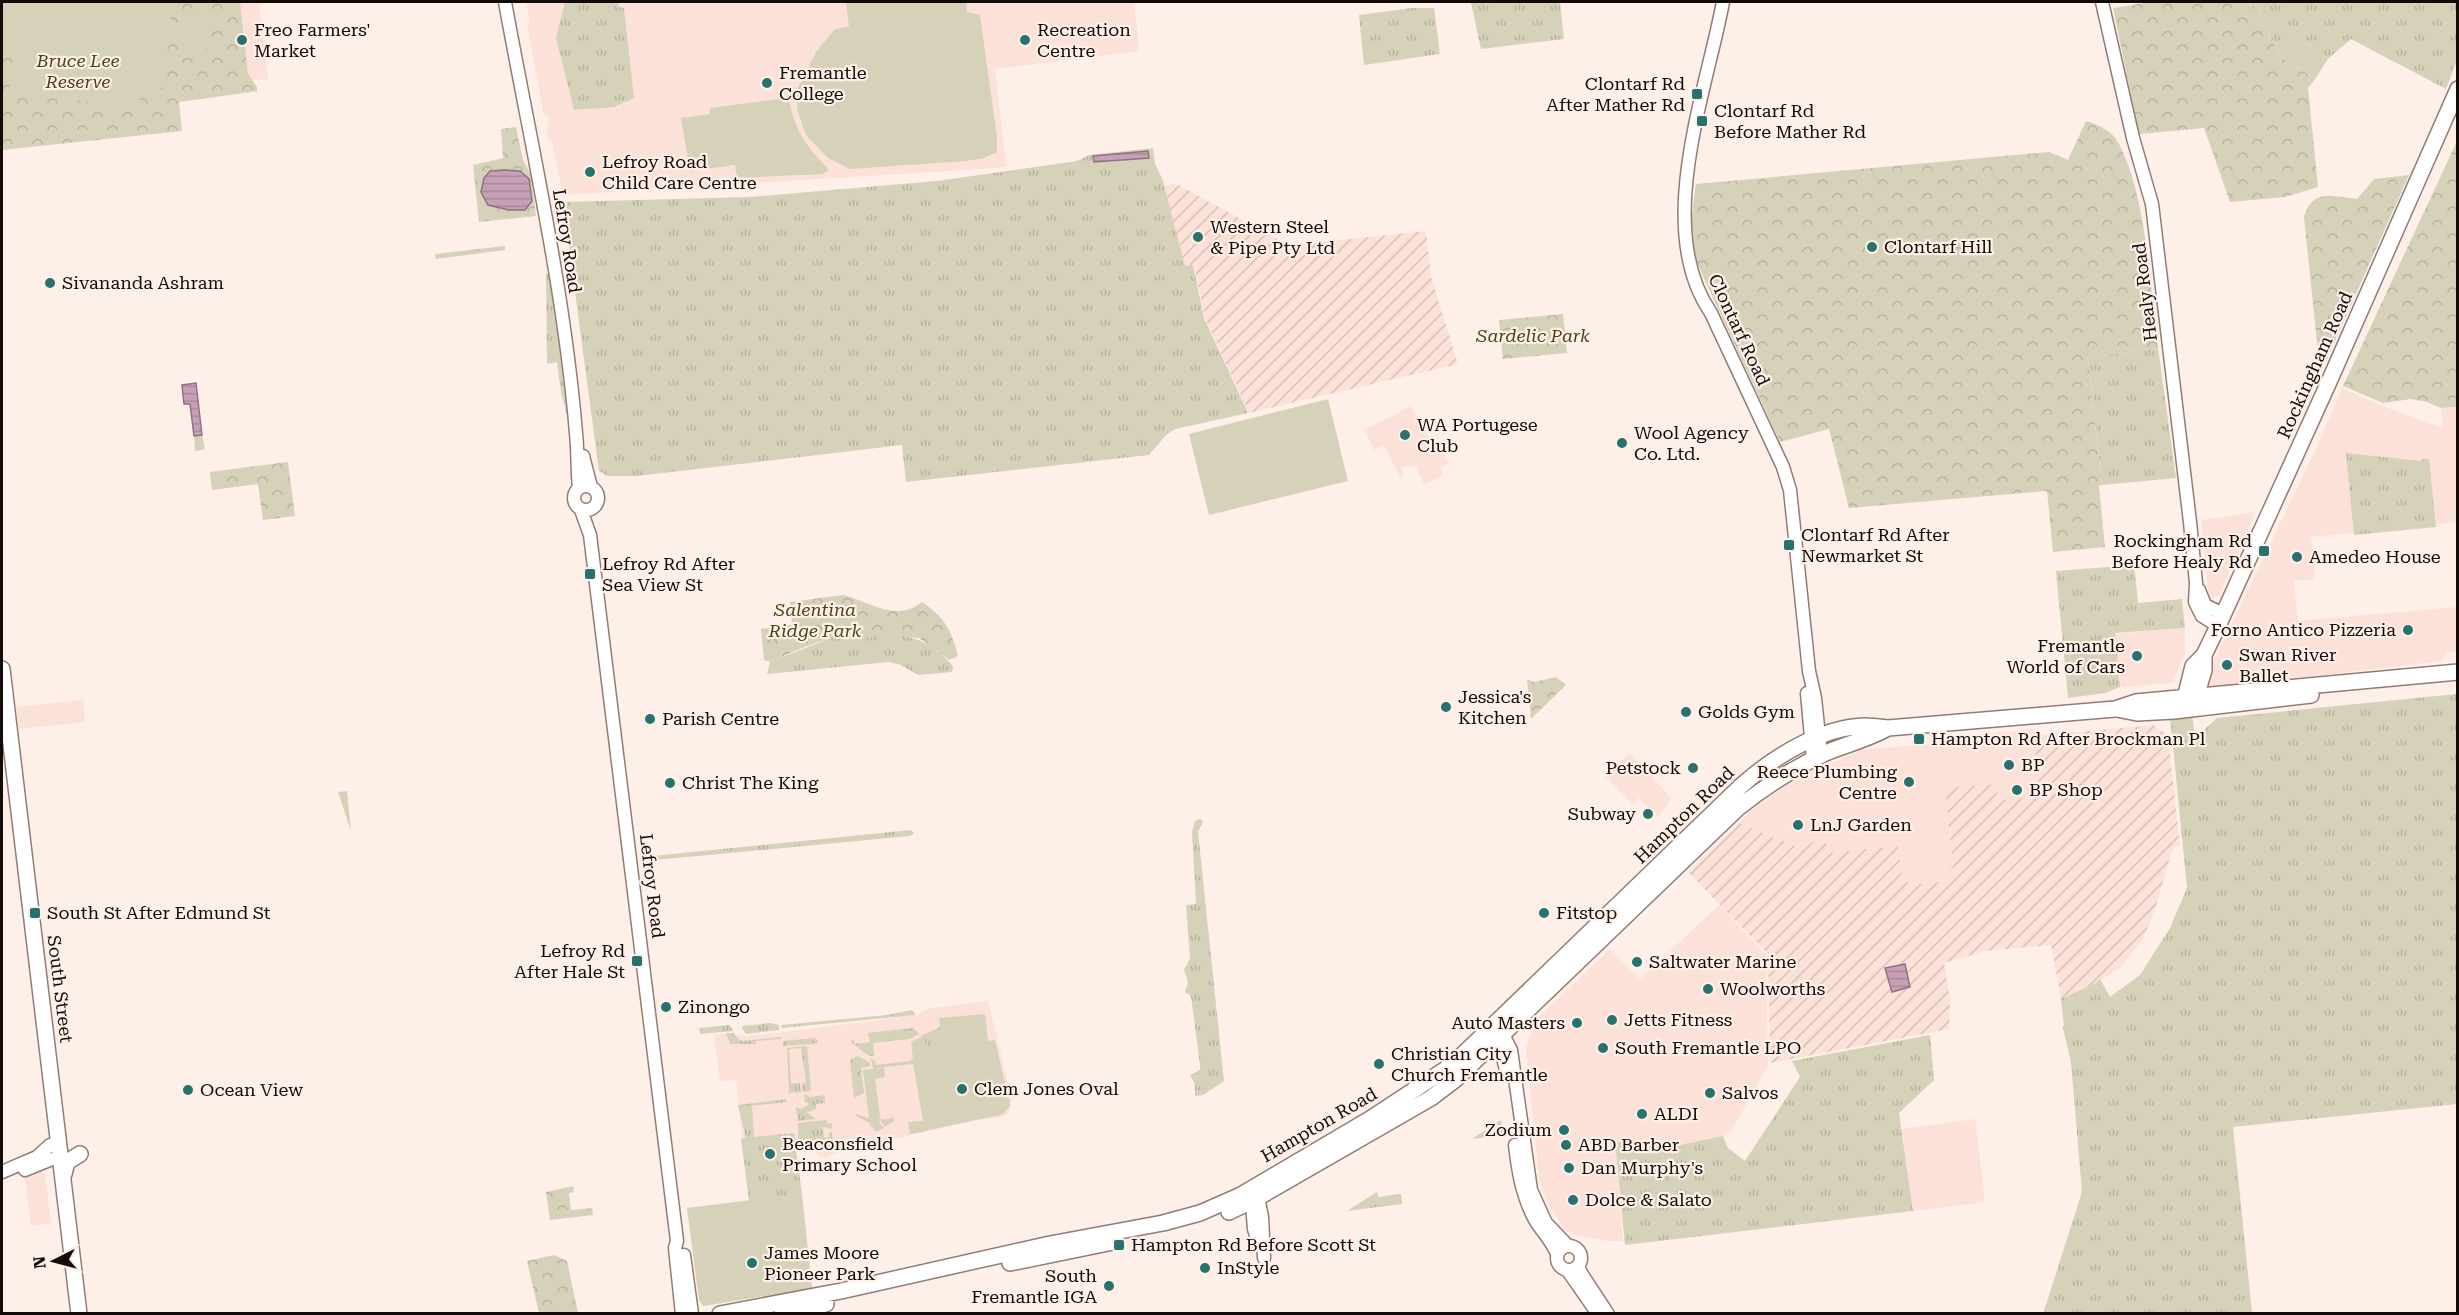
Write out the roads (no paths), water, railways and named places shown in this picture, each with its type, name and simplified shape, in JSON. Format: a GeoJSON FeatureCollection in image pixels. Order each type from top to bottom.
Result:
{"type":"FeatureCollection","features":[{"type":"Feature","properties":{"kind":"main road","name":"Rockingham Road"},"geometry":{"type":"LineString","coordinates":[[2189,703],[2193,666],[2204,655],[2221,620],[2328,384],[2457,89]]}},
{"type":"Feature","properties":{"kind":"main road","name":"South Street"},"geometry":{"type":"LineString","coordinates":[[2,669],[50,1065],[50,1097],[56,1147],[61,1157],[59,1214],[72,1314]]}},
{"type":"Feature","properties":{"kind":"main road"},"geometry":{"type":"LineString","coordinates":[[2189,703],[2457,672]]}},
{"type":"Feature","properties":{"kind":"main road"},"geometry":{"type":"LineString","coordinates":[[2189,703],[2457,680]]}},
{"type":"Feature","properties":{"kind":"main road","name":"Hampton Road"},"geometry":{"type":"LineString","coordinates":[[1496,1033],[1741,786],[1775,759],[1815,739],[1864,726],[1888,728],[2115,709],[2138,713],[2189,703]]}},
{"type":"Feature","properties":{"kind":"main road","name":"Hampton Road"},"geometry":{"type":"LineString","coordinates":[[782,1314],[1195,1224],[1228,1212],[1252,1194],[1420,1088],[1496,1033],[1738,808],[1776,780],[1817,757],[1867,739],[1888,728]]}},
{"type":"Feature","properties":{"kind":"main road","name":"South Street"},"geometry":{"type":"LineString","coordinates":[[2,739],[61,1157],[79,1314]]}},
{"type":"Feature","properties":{"kind":"main road","name":"Hampton Road"},"geometry":{"type":"LineString","coordinates":[[720,1314],[841,1291],[1059,1242],[1163,1223],[1200,1213],[1252,1194]]}},
{"type":"Feature","properties":{"kind":"street","name":"Lefroy Road"},"geometry":{"type":"LineString","coordinates":[[505,2],[556,277],[585,488],[598,497],[590,535]]}},
{"type":"Feature","properties":{"kind":"street","name":"Lefroy Road"},"geometry":{"type":"LineString","coordinates":[[513,2],[554,219],[585,488]]}},
{"type":"Feature","properties":{"kind":"street","name":"Clontarf Road"},"geometry":{"type":"LineString","coordinates":[[1723,2],[1703,87],[1691,154],[1683,208],[1685,247],[1700,295],[1711,313],[1787,477],[1793,509],[1809,671],[1807,698],[1817,757]]}},
{"type":"Feature","properties":{"kind":"street","name":"Healy Road"},"geometry":{"type":"LineString","coordinates":[[2102,2],[2133,138],[2152,204],[2196,583],[2194,594],[2199,612],[2221,620]]}},
{"type":"Feature","properties":{"kind":"street","name":"Lefroy Road"},"geometry":{"type":"LineString","coordinates":[[585,488],[573,499],[581,510],[590,535],[677,1241],[675,1248],[682,1314]]}},
{"type":"Feature","properties":{"kind":"street"},"geometry":{"type":"LineString","coordinates":[[581,510],[595,507]]}},
{"type":"Feature","properties":{"kind":"street"},"geometry":{"type":"LineString","coordinates":[[1496,1033],[1511,1050],[1531,1190],[1546,1223],[1569,1246],[1574,1247],[1580,1253],[1581,1261],[1573,1268]]}},
{"type":"Feature","properties":{"kind":"street"},"geometry":{"type":"LineString","coordinates":[[1496,1033],[1508,1077],[1517,1169],[1522,1191],[1533,1217],[1557,1254],[1559,1266],[1573,1268],[1581,1273],[1608,1314]]}},
{"type":"Feature","properties":{"kind":"street"},"geometry":{"type":"LineString","coordinates":[[2,1172],[37,1157],[61,1157]]}},
{"type":"Feature","properties":{"kind":"street"},"geometry":{"type":"LineString","coordinates":[[2,1179],[61,1157]]}},
{"type":"Feature","properties":{"kind":"street"},"geometry":{"type":"LineString","coordinates":[[1228,1212],[1241,1210],[1248,1214],[1264,1258],[1262,1217],[1252,1194]]}},
{"type":"Feature","properties":{"kind":"street"},"geometry":{"type":"LineString","coordinates":[[1252,1194],[1254,1229]]}},
{"type":"Feature","properties":{"kind":"street","name":"Lefroy Road"},"geometry":{"type":"LineString","coordinates":[[677,1241],[681,1246],[684,1259],[692,1314]]}},
{"type":"Feature","properties":{"kind":"street"},"geometry":{"type":"LineString","coordinates":[[1557,1254],[1562,1248],[1569,1246]]}},
{"type":"Feature","properties":{"kind":"street"},"geometry":{"type":"LineString","coordinates":[[1573,1268],[1598,1314]]}},
{"type":"Feature","properties":{"kind":"place","name":"Freo Farmers' Market"},"geometry":{"type":"Point","coordinates":[242,40]}},
{"type":"Feature","properties":{"kind":"place","name":"Recreation Centre"},"geometry":{"type":"Point","coordinates":[1025,40]}},
{"type":"Feature","properties":{"kind":"place","name":"Fremantle College"},"geometry":{"type":"Point","coordinates":[767,83]}},
{"type":"Feature","properties":{"kind":"place","name":"Clontarf Rd After Mather Rd"},"geometry":{"type":"Point","coordinates":[1697,94]}},
{"type":"Feature","properties":{"kind":"place","name":"Clontarf Rd Before Mather Rd"},"geometry":{"type":"Point","coordinates":[1702,121]}},
{"type":"Feature","properties":{"kind":"place","name":"Lefroy Road Child Care Centre"},"geometry":{"type":"Point","coordinates":[590,172]}},
{"type":"Feature","properties":{"kind":"place","name":"Western Steel & Pipe Pty Ltd"},"geometry":{"type":"Point","coordinates":[1198,237]}},
{"type":"Feature","properties":{"kind":"place","name":"Clontarf Hill"},"geometry":{"type":"Point","coordinates":[1872,247]}},
{"type":"Feature","properties":{"kind":"place","name":"Sivananda Ashram"},"geometry":{"type":"Point","coordinates":[50,283]}},
{"type":"Feature","properties":{"kind":"place","name":"WA Portugese Club"},"geometry":{"type":"Point","coordinates":[1405,435]}},
{"type":"Feature","properties":{"kind":"place","name":"Wool Agency Co. Ltd."},"geometry":{"type":"Point","coordinates":[1622,443]}},
{"type":"Feature","properties":{"kind":"place","name":"Clontarf Rd After Newmarket St"},"geometry":{"type":"Point","coordinates":[1789,545]}},
{"type":"Feature","properties":{"kind":"place","name":"Rockingham Rd Before Healy Rd"},"geometry":{"type":"Point","coordinates":[2264,551]}},
{"type":"Feature","properties":{"kind":"place","name":"Amedeo House"},"geometry":{"type":"Point","coordinates":[2297,557]}},
{"type":"Feature","properties":{"kind":"place","name":"Lefroy Rd After Sea View St"},"geometry":{"type":"Point","coordinates":[590,574]}},
{"type":"Feature","properties":{"kind":"place","name":"Forno Antico Pizzeria"},"geometry":{"type":"Point","coordinates":[2408,630]}},
{"type":"Feature","properties":{"kind":"place","name":"Fremantle World of Cars"},"geometry":{"type":"Point","coordinates":[2137,656]}},
{"type":"Feature","properties":{"kind":"place","name":"Swan River Ballet"},"geometry":{"type":"Point","coordinates":[2227,665]}},
{"type":"Feature","properties":{"kind":"place","name":"Jessica's Kitchen"},"geometry":{"type":"Point","coordinates":[1446,707]}},
{"type":"Feature","properties":{"kind":"place","name":"Golds Gym"},"geometry":{"type":"Point","coordinates":[1686,712]}},
{"type":"Feature","properties":{"kind":"place","name":"Parish Centre"},"geometry":{"type":"Point","coordinates":[650,719]}},
{"type":"Feature","properties":{"kind":"place","name":"Hampton Rd After Brockman Pl"},"geometry":{"type":"Point","coordinates":[1919,739]}},
{"type":"Feature","properties":{"kind":"place","name":"BP"},"geometry":{"type":"Point","coordinates":[2009,765]}},
{"type":"Feature","properties":{"kind":"place","name":"Petstock"},"geometry":{"type":"Point","coordinates":[1693,768]}},
{"type":"Feature","properties":{"kind":"place","name":"Reece Plumbing Centre"},"geometry":{"type":"Point","coordinates":[1909,782]}},
{"type":"Feature","properties":{"kind":"place","name":"Christ The King"},"geometry":{"type":"Point","coordinates":[670,783]}},
{"type":"Feature","properties":{"kind":"place","name":"BP Shop"},"geometry":{"type":"Point","coordinates":[2017,790]}},
{"type":"Feature","properties":{"kind":"place","name":"Subway"},"geometry":{"type":"Point","coordinates":[1648,814]}},
{"type":"Feature","properties":{"kind":"place","name":"LnJ Garden"},"geometry":{"type":"Point","coordinates":[1798,825]}},
{"type":"Feature","properties":{"kind":"place","name":"South St After Edmund St"},"geometry":{"type":"Point","coordinates":[35,913]}},
{"type":"Feature","properties":{"kind":"place","name":"Fitstop"},"geometry":{"type":"Point","coordinates":[1544,913]}},
{"type":"Feature","properties":{"kind":"place","name":"Lefroy Rd After Hale St"},"geometry":{"type":"Point","coordinates":[637,961]}},
{"type":"Feature","properties":{"kind":"place","name":"Saltwater Marine"},"geometry":{"type":"Point","coordinates":[1637,962]}},
{"type":"Feature","properties":{"kind":"place","name":"Woolworths"},"geometry":{"type":"Point","coordinates":[1708,989]}},
{"type":"Feature","properties":{"kind":"place","name":"Zinongo"},"geometry":{"type":"Point","coordinates":[666,1007]}},
{"type":"Feature","properties":{"kind":"place","name":"Jetts Fitness"},"geometry":{"type":"Point","coordinates":[1612,1020]}},
{"type":"Feature","properties":{"kind":"place","name":"Auto Masters"},"geometry":{"type":"Point","coordinates":[1577,1023]}},
{"type":"Feature","properties":{"kind":"place","name":"South Fremantle LPO"},"geometry":{"type":"Point","coordinates":[1603,1048]}},
{"type":"Feature","properties":{"kind":"place","name":"Christian City Church Fremantle"},"geometry":{"type":"Point","coordinates":[1379,1064]}},
{"type":"Feature","properties":{"kind":"place","name":"Clem Jones Oval"},"geometry":{"type":"Point","coordinates":[962,1089]}},
{"type":"Feature","properties":{"kind":"place","name":"Ocean View"},"geometry":{"type":"Point","coordinates":[188,1090]}},
{"type":"Feature","properties":{"kind":"place","name":"Salvos"},"geometry":{"type":"Point","coordinates":[1710,1093]}},
{"type":"Feature","properties":{"kind":"place","name":"ALDI"},"geometry":{"type":"Point","coordinates":[1642,1114]}},
{"type":"Feature","properties":{"kind":"place","name":"Zodium"},"geometry":{"type":"Point","coordinates":[1564,1130]}},
{"type":"Feature","properties":{"kind":"place","name":"ABD Barber"},"geometry":{"type":"Point","coordinates":[1566,1145]}},
{"type":"Feature","properties":{"kind":"place","name":"Beaconsfield Primary School"},"geometry":{"type":"Point","coordinates":[770,1154]}},
{"type":"Feature","properties":{"kind":"place","name":"Dan Murphy's"},"geometry":{"type":"Point","coordinates":[1569,1168]}},
{"type":"Feature","properties":{"kind":"place","name":"Dolce & Salato"},"geometry":{"type":"Point","coordinates":[1573,1200]}},
{"type":"Feature","properties":{"kind":"place","name":"Hampton Rd Before Scott St"},"geometry":{"type":"Point","coordinates":[1119,1245]}},
{"type":"Feature","properties":{"kind":"place","name":"James Moore Pioneer Park"},"geometry":{"type":"Point","coordinates":[752,1263]}},
{"type":"Feature","properties":{"kind":"place","name":"InStyle"},"geometry":{"type":"Point","coordinates":[1205,1268]}},
{"type":"Feature","properties":{"kind":"place","name":"South Fremantle IGA"},"geometry":{"type":"Point","coordinates":[1109,1286]}},
{"type":"Feature","properties":{"kind":"park label","name":"Bruce Lee Reserve"},"geometry":{"type":"Point","coordinates":[78,71]}},
{"type":"Feature","properties":{"kind":"park label","name":"Sardelic Park"},"geometry":{"type":"Point","coordinates":[1533,336]}},
{"type":"Feature","properties":{"kind":"park label","name":"Salentina Ridge Park"},"geometry":{"type":"Point","coordinates":[815,620]}}]}
